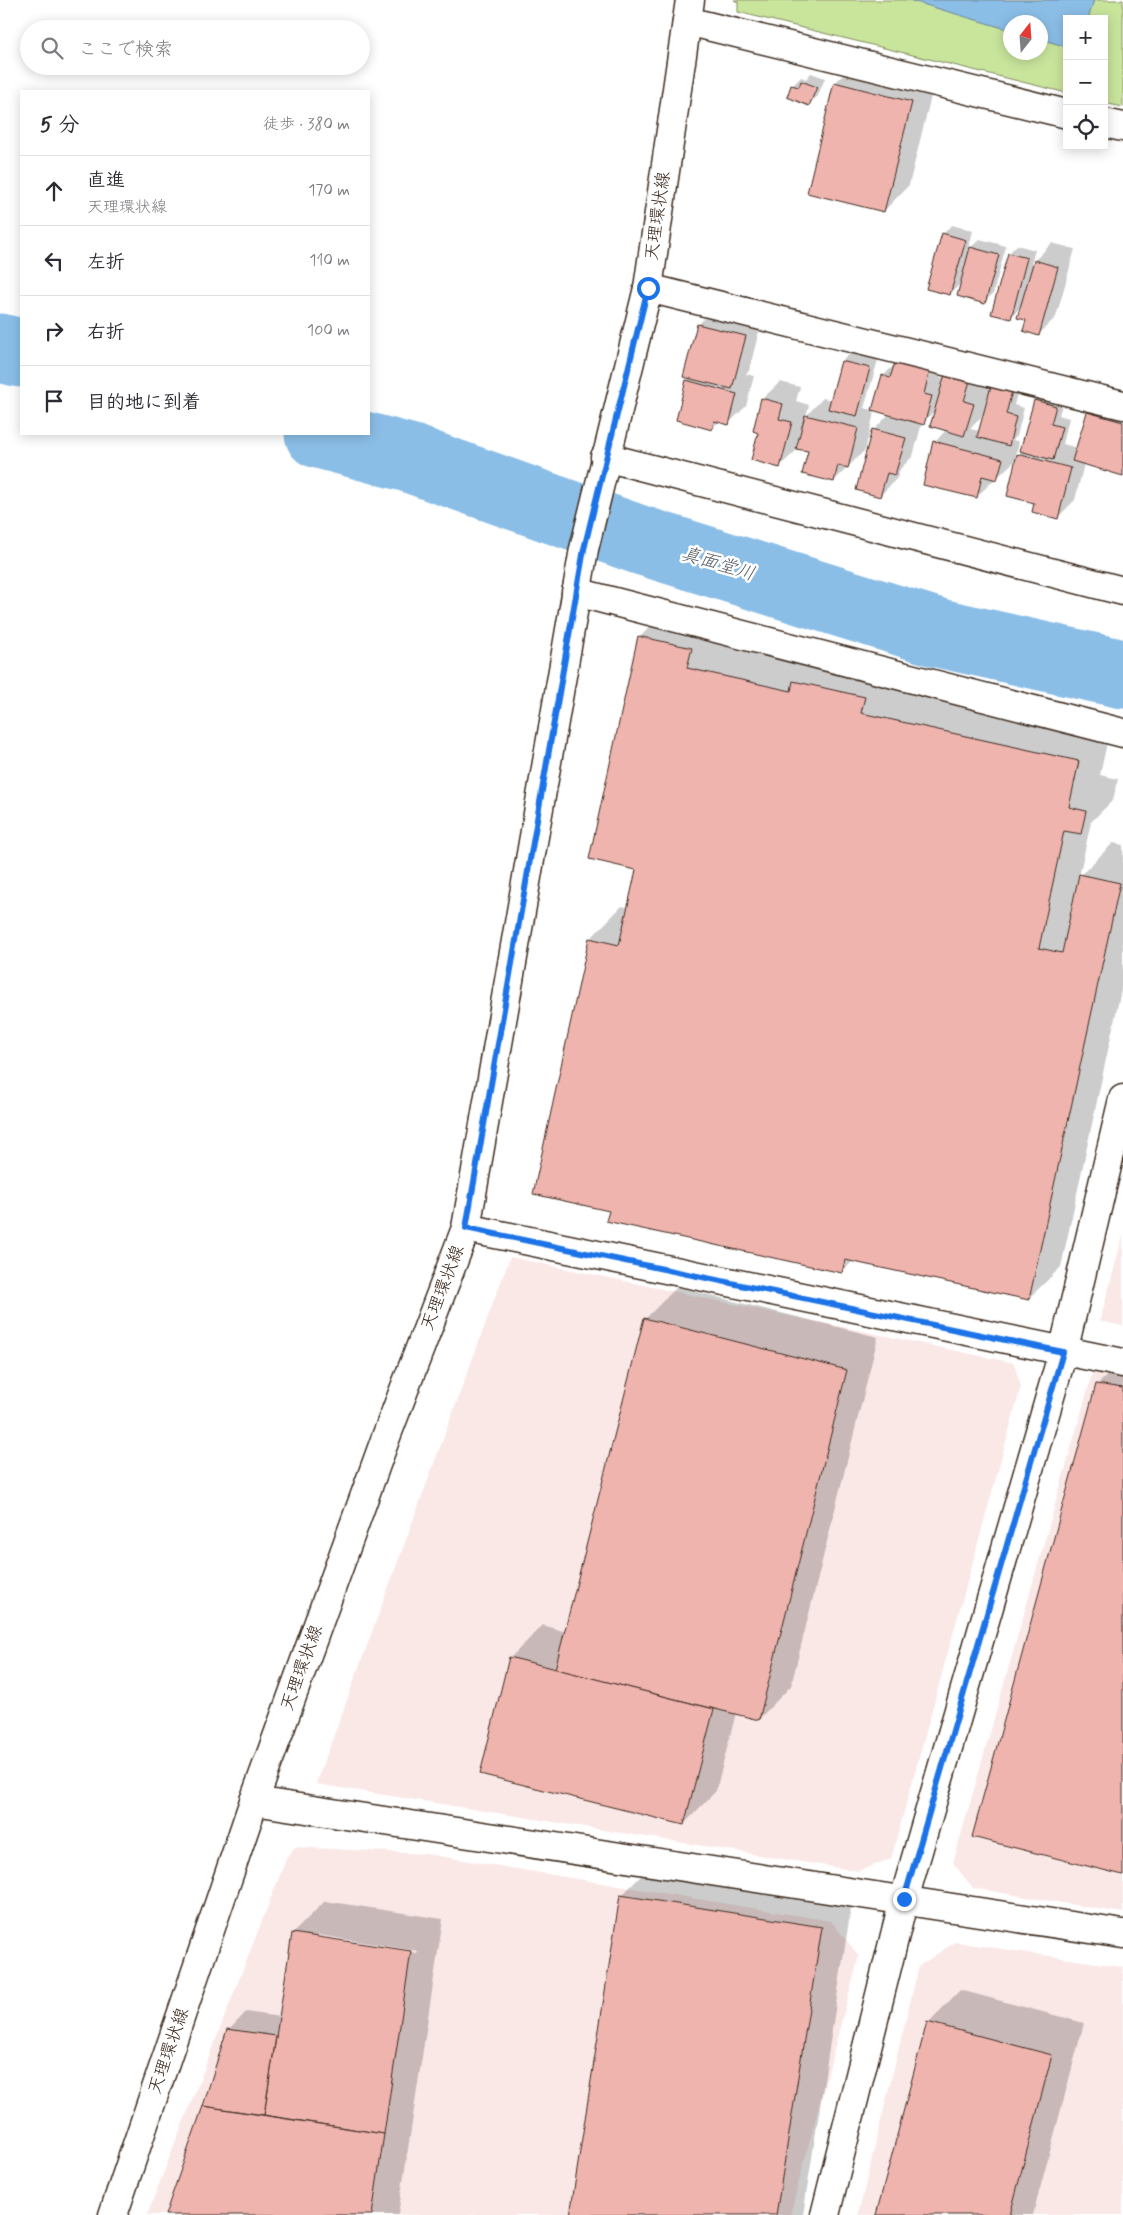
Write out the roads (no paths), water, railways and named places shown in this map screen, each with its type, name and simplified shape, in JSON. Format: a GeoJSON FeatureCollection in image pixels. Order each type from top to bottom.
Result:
{"type":"FeatureCollection","features":[{"type":"Feature","properties":{"kind":"street"},"geometry":{"type":"LineString","coordinates":[[688,10],[1063,113]]}},
{"type":"Feature","properties":{"kind":"street","name":"天理環状線"},"geometry":{"type":"LineString","coordinates":[[113,2215],[254,1802],[386,1437],[466,1228],[584,549],[648,288],[688,10]]}},
{"type":"Feature","properties":{"kind":"street"},"geometry":{"type":"LineString","coordinates":[[1108,124],[1123,127]]}},
{"type":"Feature","properties":{"kind":"street"},"geometry":{"type":"LineString","coordinates":[[648,288],[1123,405]]}},
{"type":"Feature","properties":{"kind":"street"},"geometry":{"type":"LineString","coordinates":[[603,468],[1123,591]]}},
{"type":"Feature","properties":{"kind":"street"},"geometry":{"type":"LineString","coordinates":[[576,592],[1123,733]]}},
{"type":"Feature","properties":{"kind":"street"},"geometry":{"type":"LineString","coordinates":[[825,2215],[904,1899],[1063,1352],[1123,1099]]}},
{"type":"Feature","properties":{"kind":"street"},"geometry":{"type":"LineString","coordinates":[[466,1228],[1123,1363]]}},
{"type":"Feature","properties":{"kind":"street"},"geometry":{"type":"LineString","coordinates":[[254,1802],[904,1899],[1123,1934]]}},
{"type":"Feature","properties":{"kind":"water"},"geometry":{"type":"Polygon","coordinates":[[[909,0],[1094,0],[1089,15],[1063,15],[1063,46],[1048,41],[1048,15],[1003,15],[1003,28],[909,0]]]}},
{"type":"Feature","properties":{"kind":"waterway","name":"真面堂川"},"geometry":{"type":"LineString","coordinates":[[0,348],[20,353]]}},
{"type":"Feature","properties":{"kind":"waterway","name":"真面堂川"},"geometry":{"type":"LineString","coordinates":[[323,435],[409,458],[640,540],[939,633],[1123,674]]}}]}
